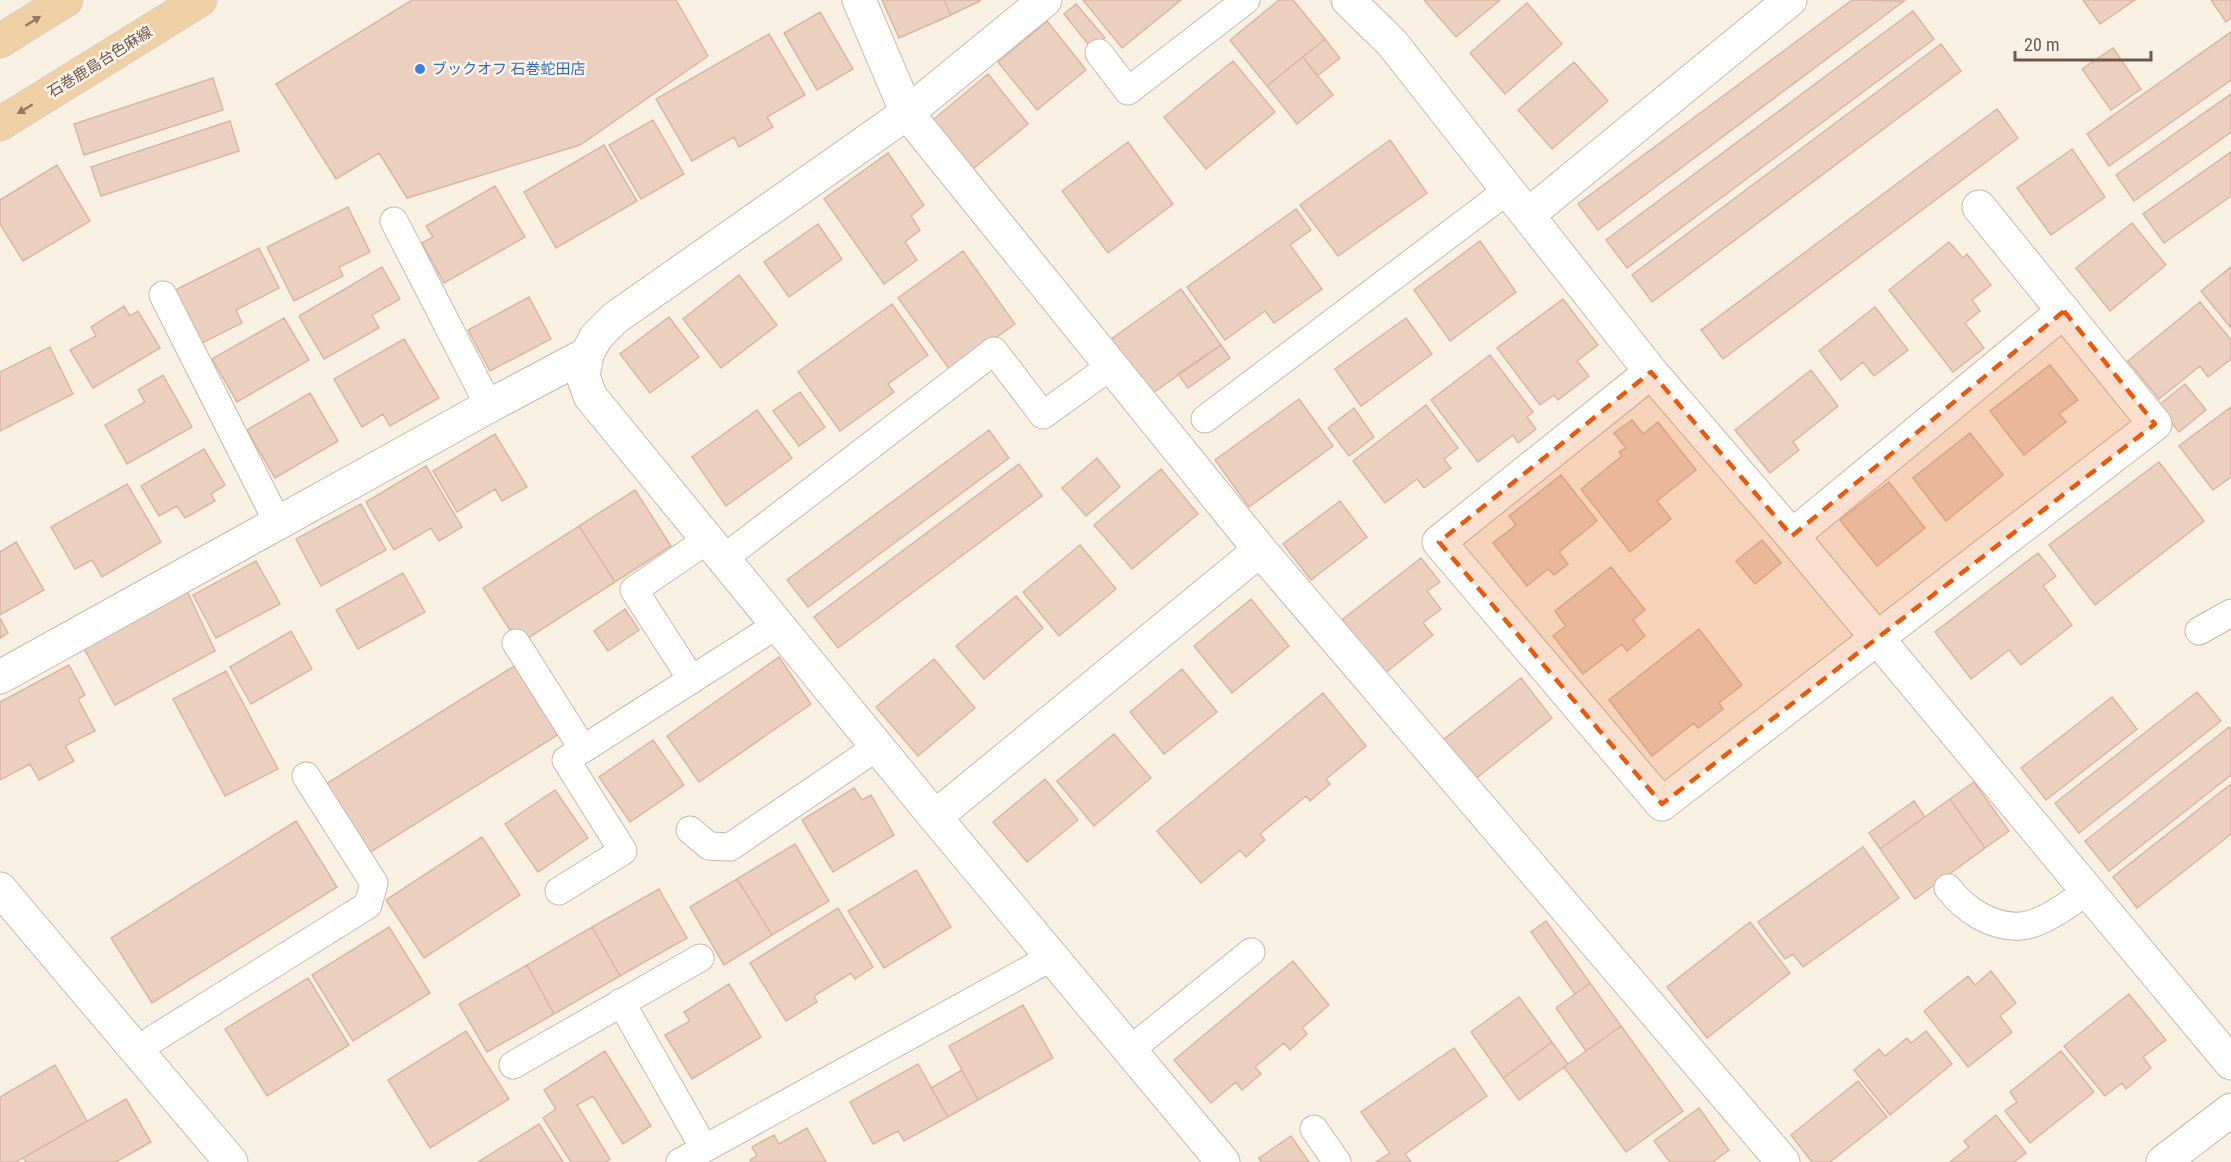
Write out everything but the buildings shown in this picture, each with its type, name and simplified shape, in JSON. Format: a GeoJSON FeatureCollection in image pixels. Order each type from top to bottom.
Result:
{"type":"FeatureCollection","features":[{"type":"Feature","properties":{"kind":"main road"},"geometry":{"type":"LineString","coordinates":[[0,41],[66,0]]}},
{"type":"Feature","properties":{"kind":"main road","name":"石巻鹿島台色麻線"},"geometry":{"type":"LineString","coordinates":[[0,124],[200,0]]}},
{"type":"Feature","properties":{"kind":"street"},"geometry":{"type":"LineString","coordinates":[[859,0],[907,113],[1260,550],[1783,1162]]}},
{"type":"Feature","properties":{"kind":"street"},"geometry":{"type":"LineString","coordinates":[[1045,0],[907,113],[615,318],[596,337],[587,354],[583,376],[590,396],[877,747],[1223,1162]]}},
{"type":"Feature","properties":{"kind":"street"},"geometry":{"type":"LineString","coordinates":[[1348,0],[1392,43],[1651,372],[1792,536],[2231,1063]]}},
{"type":"Feature","properties":{"kind":"street"},"geometry":{"type":"LineString","coordinates":[[1528,215],[1784,2]]}},
{"type":"Feature","properties":{"kind":"street"},"geometry":{"type":"LineString","coordinates":[[1651,372],[1439,542],[1662,804],[2155,424],[1979,207]]}},
{"type":"Feature","properties":{"kind":"street"},"geometry":{"type":"LineString","coordinates":[[1792,536],[2064,311]]}},
{"type":"Feature","properties":{"kind":"street"},"geometry":{"type":"LineString","coordinates":[[0,677],[587,354]]}},
{"type":"Feature","properties":{"kind":"street"},"geometry":{"type":"LineString","coordinates":[[935,817],[1260,550]]}},
{"type":"Feature","properties":{"kind":"street"},"geometry":{"type":"LineString","coordinates":[[0,889],[231,1162]]}},
{"type":"Feature","properties":{"kind":"street"},"geometry":{"type":"LineString","coordinates":[[2163,1162],[2231,1110]]}},
{"type":"Feature","properties":{"kind":"lane"},"geometry":{"type":"LineString","coordinates":[[1099,53],[1128,91],[1246,0]]}},
{"type":"Feature","properties":{"kind":"lane"},"geometry":{"type":"LineString","coordinates":[[1205,419],[1508,190]]}},
{"type":"Feature","properties":{"kind":"lane"},"geometry":{"type":"LineString","coordinates":[[394,221],[489,406]]}},
{"type":"Feature","properties":{"kind":"lane"},"geometry":{"type":"LineString","coordinates":[[163,295],[278,523]]}},
{"type":"Feature","properties":{"kind":"lane"},"geometry":{"type":"LineString","coordinates":[[692,680],[634,590],[715,549],[994,351],[1043,415],[1111,366]]}},
{"type":"Feature","properties":{"kind":"lane"},"geometry":{"type":"LineString","coordinates":[[2199,631],[2231,613]]}},
{"type":"Feature","properties":{"kind":"lane"},"geometry":{"type":"LineString","coordinates":[[559,891],[623,851],[566,760],[777,625]]}},
{"type":"Feature","properties":{"kind":"lane"},"geometry":{"type":"LineString","coordinates":[[516,643],[583,749]]}},
{"type":"Feature","properties":{"kind":"lane"},"geometry":{"type":"LineString","coordinates":[[690,830],[709,846],[730,847],[877,747]]}},
{"type":"Feature","properties":{"kind":"lane"},"geometry":{"type":"LineString","coordinates":[[136,1050],[368,905],[374,883],[306,776]]}},
{"type":"Feature","properties":{"kind":"lane"},"geometry":{"type":"LineString","coordinates":[[1948,888],[1959,902],[1990,922],[2022,926],[2057,913],[2088,891]]}},
{"type":"Feature","properties":{"kind":"lane"},"geometry":{"type":"LineString","coordinates":[[1130,1050],[1251,952]]}},
{"type":"Feature","properties":{"kind":"lane"},"geometry":{"type":"LineString","coordinates":[[680,1162],[1052,957]]}},
{"type":"Feature","properties":{"kind":"lane"},"geometry":{"type":"LineString","coordinates":[[513,1065],[700,958]]}},
{"type":"Feature","properties":{"kind":"lane"},"geometry":{"type":"LineString","coordinates":[[621,1002],[704,1148]]}},
{"type":"Feature","properties":{"kind":"lane"},"geometry":{"type":"LineString","coordinates":[[1314,1129],[1337,1162]]}},
{"type":"Feature","properties":{"kind":"highlighted area"},"geometry":{"type":"Polygon","coordinates":[[[2064,311],[2155,424],[1662,804],[1439,542],[1651,372],[1792,536],[2064,311]]]}},
{"type":"Feature","properties":{"kind":"place","name":"ブックオフ 石巻蛇田店"},"geometry":{"type":"Point","coordinates":[420,69]}}]}
